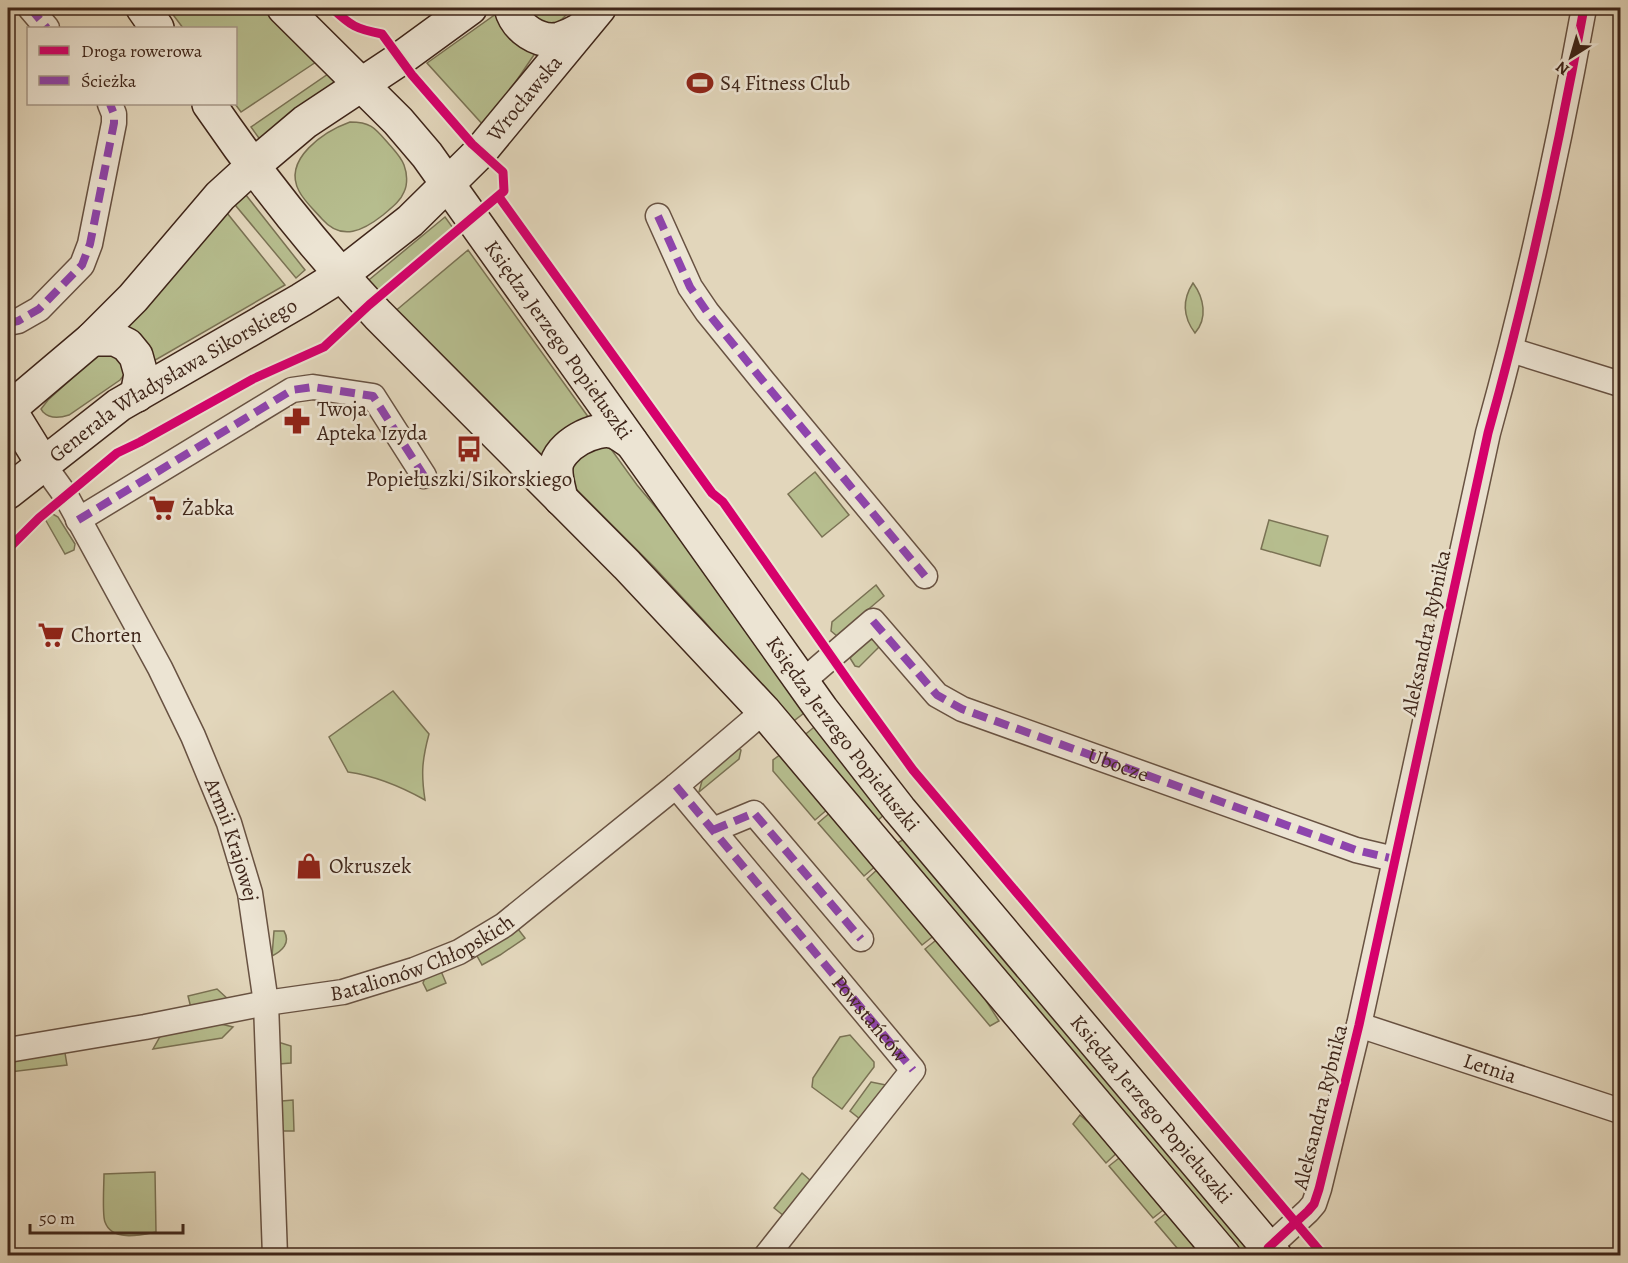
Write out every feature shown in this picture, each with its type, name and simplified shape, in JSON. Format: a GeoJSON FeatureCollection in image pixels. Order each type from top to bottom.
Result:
{"type":"FeatureCollection","features":[{"type":"Feature","properties":{"kind":"main road"},"geometry":{"type":"LineString","coordinates":[[143,8],[156,27]]}},
{"type":"Feature","properties":{"kind":"main road"},"geometry":{"type":"LineString","coordinates":[[284,8],[361,85]]}},
{"type":"Feature","properties":{"kind":"main road"},"geometry":{"type":"LineString","coordinates":[[43,464],[8,409],[92,339],[133,298],[220,196],[253,166],[305,122],[400,59],[470,8]]}},
{"type":"Feature","properties":{"kind":"main road"},"geometry":{"type":"LineString","coordinates":[[511,8],[518,21],[534,36],[547,40],[560,39],[588,19]]}},
{"type":"Feature","properties":{"kind":"main road","name":"Wrocławska"},"geometry":{"type":"LineString","coordinates":[[341,274],[410,221],[448,185],[490,141],[588,19]]}},
{"type":"Feature","properties":{"kind":"main road","name":"Księdza Jerzego Popiełuszki"},"geometry":{"type":"LineString","coordinates":[[361,85],[398,120],[427,155],[802,682],[899,809],[1271,1252]]}},
{"type":"Feature","properties":{"kind":"main road"},"geometry":{"type":"LineString","coordinates":[[210,105],[253,166]]}},
{"type":"Feature","properties":{"kind":"main road","name":"Księdza Jerzego Popiełuszki"},"geometry":{"type":"LineString","coordinates":[[253,166],[291,216],[386,323],[627,565],[765,711],[1224,1256]]}},
{"type":"Feature","properties":{"kind":"main road","name":"Generała Władysława Sikorskiego"},"geometry":{"type":"LineString","coordinates":[[8,492],[119,405],[301,300],[341,274]]}},
{"type":"Feature","properties":{"kind":"main road"},"geometry":{"type":"LineString","coordinates":[[92,339],[115,339],[127,345],[136,356],[141,374],[137,395]]}},
{"type":"Feature","properties":{"kind":"main road"},"geometry":{"type":"LineString","coordinates":[[561,499],[556,464],[564,451],[580,438],[597,431],[614,432],[631,442]]}},
{"type":"Feature","properties":{"kind":"main road"},"geometry":{"type":"LineString","coordinates":[[865,831],[878,837],[892,834],[901,822],[899,809]]}},
{"type":"Feature","properties":{"kind":"street"},"geometry":{"type":"LineString","coordinates":[[30,8],[46,27]]}},
{"type":"Feature","properties":{"kind":"street","name":"Aleksandra Rybnika"},"geometry":{"type":"LineString","coordinates":[[1271,1252],[1308,1211],[1316,1198],[1359,1025],[1488,433],[1511,351],[1565,109],[1584,8]]}},
{"type":"Feature","properties":{"kind":"street"},"geometry":{"type":"LineString","coordinates":[[8,323],[39,309],[82,266],[90,244],[114,123],[110,105]]}},
{"type":"Feature","properties":{"kind":"street"},"geometry":{"type":"LineString","coordinates":[[658,216],[690,287],[707,312],[925,576]]}},
{"type":"Feature","properties":{"kind":"street"},"geometry":{"type":"LineString","coordinates":[[1511,351],[1620,384]]}},
{"type":"Feature","properties":{"kind":"street"},"geometry":{"type":"LineString","coordinates":[[78,520],[292,390],[313,387],[373,396],[424,476]]}},
{"type":"Feature","properties":{"kind":"street","name":"Armii Krajowej"},"geometry":{"type":"LineString","coordinates":[[43,464],[66,496],[160,668],[193,736],[229,823],[250,893],[266,1003],[275,1256]]}},
{"type":"Feature","properties":{"kind":"street","name":"Ubocze"},"geometry":{"type":"LineString","coordinates":[[802,682],[873,621],[937,695],[962,709],[1356,850],[1394,860]]}},
{"type":"Feature","properties":{"kind":"street","name":"Batalionów Chłopskich"},"geometry":{"type":"LineString","coordinates":[[8,1050],[145,1027],[266,1003],[343,992],[414,970],[459,952],[504,925],[765,711]]}},
{"type":"Feature","properties":{"kind":"street","name":"Powstańców"},"geometry":{"type":"LineString","coordinates":[[676,786],[913,1070],[766,1256]]}},
{"type":"Feature","properties":{"kind":"street"},"geometry":{"type":"LineString","coordinates":[[713,830],[754,813],[861,939]]}},
{"type":"Feature","properties":{"kind":"street","name":"Letnia"},"geometry":{"type":"LineString","coordinates":[[1359,1025],[1620,1111]]}},
{"type":"Feature","properties":{"kind":"green space"},"geometry":{"type":"Polygon","coordinates":[[[168,8],[264,8],[319,60],[241,112],[236,105],[237,27],[182,27],[168,8]]]}},
{"type":"Feature","properties":{"kind":"green space"},"geometry":{"type":"Polygon","coordinates":[[[528,8],[572,8],[557,22],[547,23],[534,16],[528,8]]]}},
{"type":"Feature","properties":{"kind":"green space"},"geometry":{"type":"Polygon","coordinates":[[[503,9],[540,46],[485,127],[427,63],[503,9]]]}},
{"type":"Feature","properties":{"kind":"green space"},"geometry":{"type":"Polygon","coordinates":[[[331,72],[342,83],[261,141],[251,127],[331,72]]]}},
{"type":"Feature","properties":{"kind":"green space"},"geometry":{"type":"Polygon","coordinates":[[[350,122],[368,125],[380,133],[403,162],[407,182],[400,199],[383,215],[361,229],[345,232],[337,230],[322,219],[301,195],[295,179],[296,168],[301,157],[309,148],[329,132],[350,122]]]}},
{"type":"Feature","properties":{"kind":"green space"},"geometry":{"type":"Polygon","coordinates":[[[242,190],[305,270],[296,278],[231,200],[242,190]]]}},
{"type":"Feature","properties":{"kind":"green space"},"geometry":{"type":"Polygon","coordinates":[[[223,208],[285,285],[145,366],[121,332],[223,208]]]}},
{"type":"Feature","properties":{"kind":"green space"},"geometry":{"type":"Polygon","coordinates":[[[445,217],[453,228],[374,294],[364,284],[445,217]]]}},
{"type":"Feature","properties":{"kind":"green space"},"geometry":{"type":"Polygon","coordinates":[[[468,250],[594,425],[550,464],[393,313],[468,250]]]}},
{"type":"Feature","properties":{"kind":"green space"},"geometry":{"type":"Polygon","coordinates":[[[1193,283],[1200,295],[1203,308],[1202,321],[1195,333],[1188,321],[1185,308],[1189,289],[1193,283]]]}},
{"type":"Feature","properties":{"kind":"green space"},"geometry":{"type":"Polygon","coordinates":[[[100,353],[122,353],[124,375],[120,380],[69,415],[55,417],[43,412],[41,409],[48,400],[100,353]]]}},
{"type":"Feature","properties":{"kind":"green space"},"geometry":{"type":"Polygon","coordinates":[[[605,446],[611,449],[637,485],[695,554],[808,710],[791,723],[705,622],[572,485],[570,470],[579,455],[605,446]]]}},
{"type":"Feature","properties":{"kind":"green space"},"geometry":{"type":"Polygon","coordinates":[[[815,472],[849,515],[822,537],[788,494],[815,472]]]}},
{"type":"Feature","properties":{"kind":"green space"},"geometry":{"type":"Polygon","coordinates":[[[51,513],[58,517],[75,544],[74,550],[65,554],[45,519],[51,513]]]}},
{"type":"Feature","properties":{"kind":"green space"},"geometry":{"type":"Polygon","coordinates":[[[1269,520],[1328,536],[1320,566],[1261,549],[1269,520]]]}},
{"type":"Feature","properties":{"kind":"green space"},"geometry":{"type":"Polygon","coordinates":[[[876,585],[884,596],[837,636],[831,631],[832,622],[876,585]]]}},
{"type":"Feature","properties":{"kind":"green space"},"geometry":{"type":"Polygon","coordinates":[[[876,639],[881,645],[859,667],[855,666],[850,658],[868,640],[876,639]]]}},
{"type":"Feature","properties":{"kind":"green space"},"geometry":{"type":"Polygon","coordinates":[[[393,691],[429,734],[423,767],[425,800],[388,782],[348,772],[329,737],[393,691]]]}},
{"type":"Feature","properties":{"kind":"green space"},"geometry":{"type":"Polygon","coordinates":[[[818,724],[887,812],[875,823],[802,737],[818,724]]]}},
{"type":"Feature","properties":{"kind":"green space"},"geometry":{"type":"Polygon","coordinates":[[[738,748],[741,750],[739,759],[699,792],[703,777],[738,748]]]}},
{"type":"Feature","properties":{"kind":"green space"},"geometry":{"type":"Polygon","coordinates":[[[784,752],[829,808],[815,820],[773,771],[773,760],[784,752]]]}},
{"type":"Feature","properties":{"kind":"green space"},"geometry":{"type":"Polygon","coordinates":[[[832,811],[878,864],[864,876],[818,823],[832,811]]]}},
{"type":"Feature","properties":{"kind":"green space"},"geometry":{"type":"Polygon","coordinates":[[[904,839],[1262,1255],[1240,1255],[890,843],[896,844],[904,839]]]}},
{"type":"Feature","properties":{"kind":"green space"},"geometry":{"type":"Polygon","coordinates":[[[880,867],[936,934],[922,945],[867,879],[880,867]]]}},
{"type":"Feature","properties":{"kind":"green space"},"geometry":{"type":"Polygon","coordinates":[[[518,929],[525,938],[482,965],[476,954],[518,929]]]}},
{"type":"Feature","properties":{"kind":"green space"},"geometry":{"type":"Polygon","coordinates":[[[274,931],[284,931],[286,943],[279,952],[272,956],[274,931]]]}},
{"type":"Feature","properties":{"kind":"green space"},"geometry":{"type":"Polygon","coordinates":[[[940,937],[958,957],[999,1021],[990,1026],[925,949],[940,937]]]}},
{"type":"Feature","properties":{"kind":"green space"},"geometry":{"type":"Polygon","coordinates":[[[441,971],[446,983],[427,991],[423,983],[426,975],[441,971]]]}},
{"type":"Feature","properties":{"kind":"green space"},"geometry":{"type":"Polygon","coordinates":[[[217,989],[229,1000],[191,1008],[188,996],[217,989]]]}},
{"type":"Feature","properties":{"kind":"green space"},"geometry":{"type":"Polygon","coordinates":[[[221,1024],[233,1027],[222,1038],[153,1049],[161,1035],[221,1024]]]}},
{"type":"Feature","properties":{"kind":"green space"},"geometry":{"type":"Polygon","coordinates":[[[850,1035],[874,1062],[874,1067],[842,1109],[812,1087],[813,1078],[840,1037],[850,1035]]]}},
{"type":"Feature","properties":{"kind":"green space"},"geometry":{"type":"Polygon","coordinates":[[[278,1042],[291,1046],[291,1063],[279,1064],[278,1042]]]}},
{"type":"Feature","properties":{"kind":"green space"},"geometry":{"type":"Polygon","coordinates":[[[65,1053],[67,1065],[10,1072],[9,1060],[65,1053]]]}},
{"type":"Feature","properties":{"kind":"green space"},"geometry":{"type":"Polygon","coordinates":[[[871,1082],[886,1085],[860,1119],[850,1111],[871,1082]]]}},
{"type":"Feature","properties":{"kind":"green space"},"geometry":{"type":"Polygon","coordinates":[[[293,1100],[294,1131],[282,1131],[282,1101],[293,1100]]]}},
{"type":"Feature","properties":{"kind":"green space"},"geometry":{"type":"Polygon","coordinates":[[[1080,1115],[1120,1150],[1106,1163],[1073,1124],[1080,1115]]]}},
{"type":"Feature","properties":{"kind":"green space"},"geometry":{"type":"Polygon","coordinates":[[[1123,1155],[1167,1207],[1153,1218],[1109,1166],[1123,1155]]]}},
{"type":"Feature","properties":{"kind":"green space"},"geometry":{"type":"Polygon","coordinates":[[[155,1172],[156,1232],[128,1236],[114,1232],[104,1218],[104,1174],[155,1172]]]}},
{"type":"Feature","properties":{"kind":"green space"},"geometry":{"type":"Polygon","coordinates":[[[802,1173],[811,1181],[784,1216],[774,1208],[802,1173]]]}},
{"type":"Feature","properties":{"kind":"green space"},"geometry":{"type":"Polygon","coordinates":[[[1170,1210],[1208,1255],[1183,1255],[1155,1222],[1170,1210]]]}},
{"type":"Feature","properties":{"kind":"marked path"},"geometry":{"type":"LineString","coordinates":[[30,8],[46,27]]}},
{"type":"Feature","properties":{"kind":"marked path"},"geometry":{"type":"LineString","coordinates":[[8,323],[18,321],[39,309],[82,265],[90,244],[114,123],[110,105]]}},
{"type":"Feature","properties":{"kind":"marked path"},"geometry":{"type":"LineString","coordinates":[[658,216],[690,287],[707,312],[925,576]]}},
{"type":"Feature","properties":{"kind":"marked path"},"geometry":{"type":"LineString","coordinates":[[78,520],[292,390],[313,387],[373,396],[424,476]]}},
{"type":"Feature","properties":{"kind":"marked path"},"geometry":{"type":"LineString","coordinates":[[873,621],[937,695],[962,709],[1356,850],[1394,859]]}},
{"type":"Feature","properties":{"kind":"marked path"},"geometry":{"type":"LineString","coordinates":[[676,786],[913,1070]]}},
{"type":"Feature","properties":{"kind":"marked path"},"geometry":{"type":"LineString","coordinates":[[713,830],[754,813],[861,939]]}},
{"type":"Feature","properties":{"kind":"cycle path"},"geometry":{"type":"LineString","coordinates":[[8,549],[39,518],[117,453],[253,379],[324,347],[369,305],[504,191],[503,172],[472,144],[412,75],[382,34],[354,26],[332,8]]}},
{"type":"Feature","properties":{"kind":"cycle path"},"geometry":{"type":"LineString","coordinates":[[1268,1248],[1308,1211],[1314,1204],[1319,1189],[1359,1025],[1488,433],[1541,221],[1584,8]]}},
{"type":"Feature","properties":{"kind":"cycle path"},"geometry":{"type":"LineString","coordinates":[[499,197],[712,493],[723,502],[913,770],[1324,1256]]}},
{"type":"Feature","properties":{"kind":"place","name":"S4 Fitness Club"},"geometry":{"type":"Point","coordinates":[700,83]}},
{"type":"Feature","properties":{"kind":"place","name":"Twoja Apteka Izyda"},"geometry":{"type":"Point","coordinates":[297,421]}},
{"type":"Feature","properties":{"kind":"place","name":"Popiełuszki/Sikorskiego"},"geometry":{"type":"Point","coordinates":[469,449]}},
{"type":"Feature","properties":{"kind":"place","name":"Żabka"},"geometry":{"type":"Point","coordinates":[162,508]}},
{"type":"Feature","properties":{"kind":"place","name":"Chorten"},"geometry":{"type":"Point","coordinates":[51,635]}},
{"type":"Feature","properties":{"kind":"place","name":"Okruszek"},"geometry":{"type":"Point","coordinates":[309,866]}}]}
